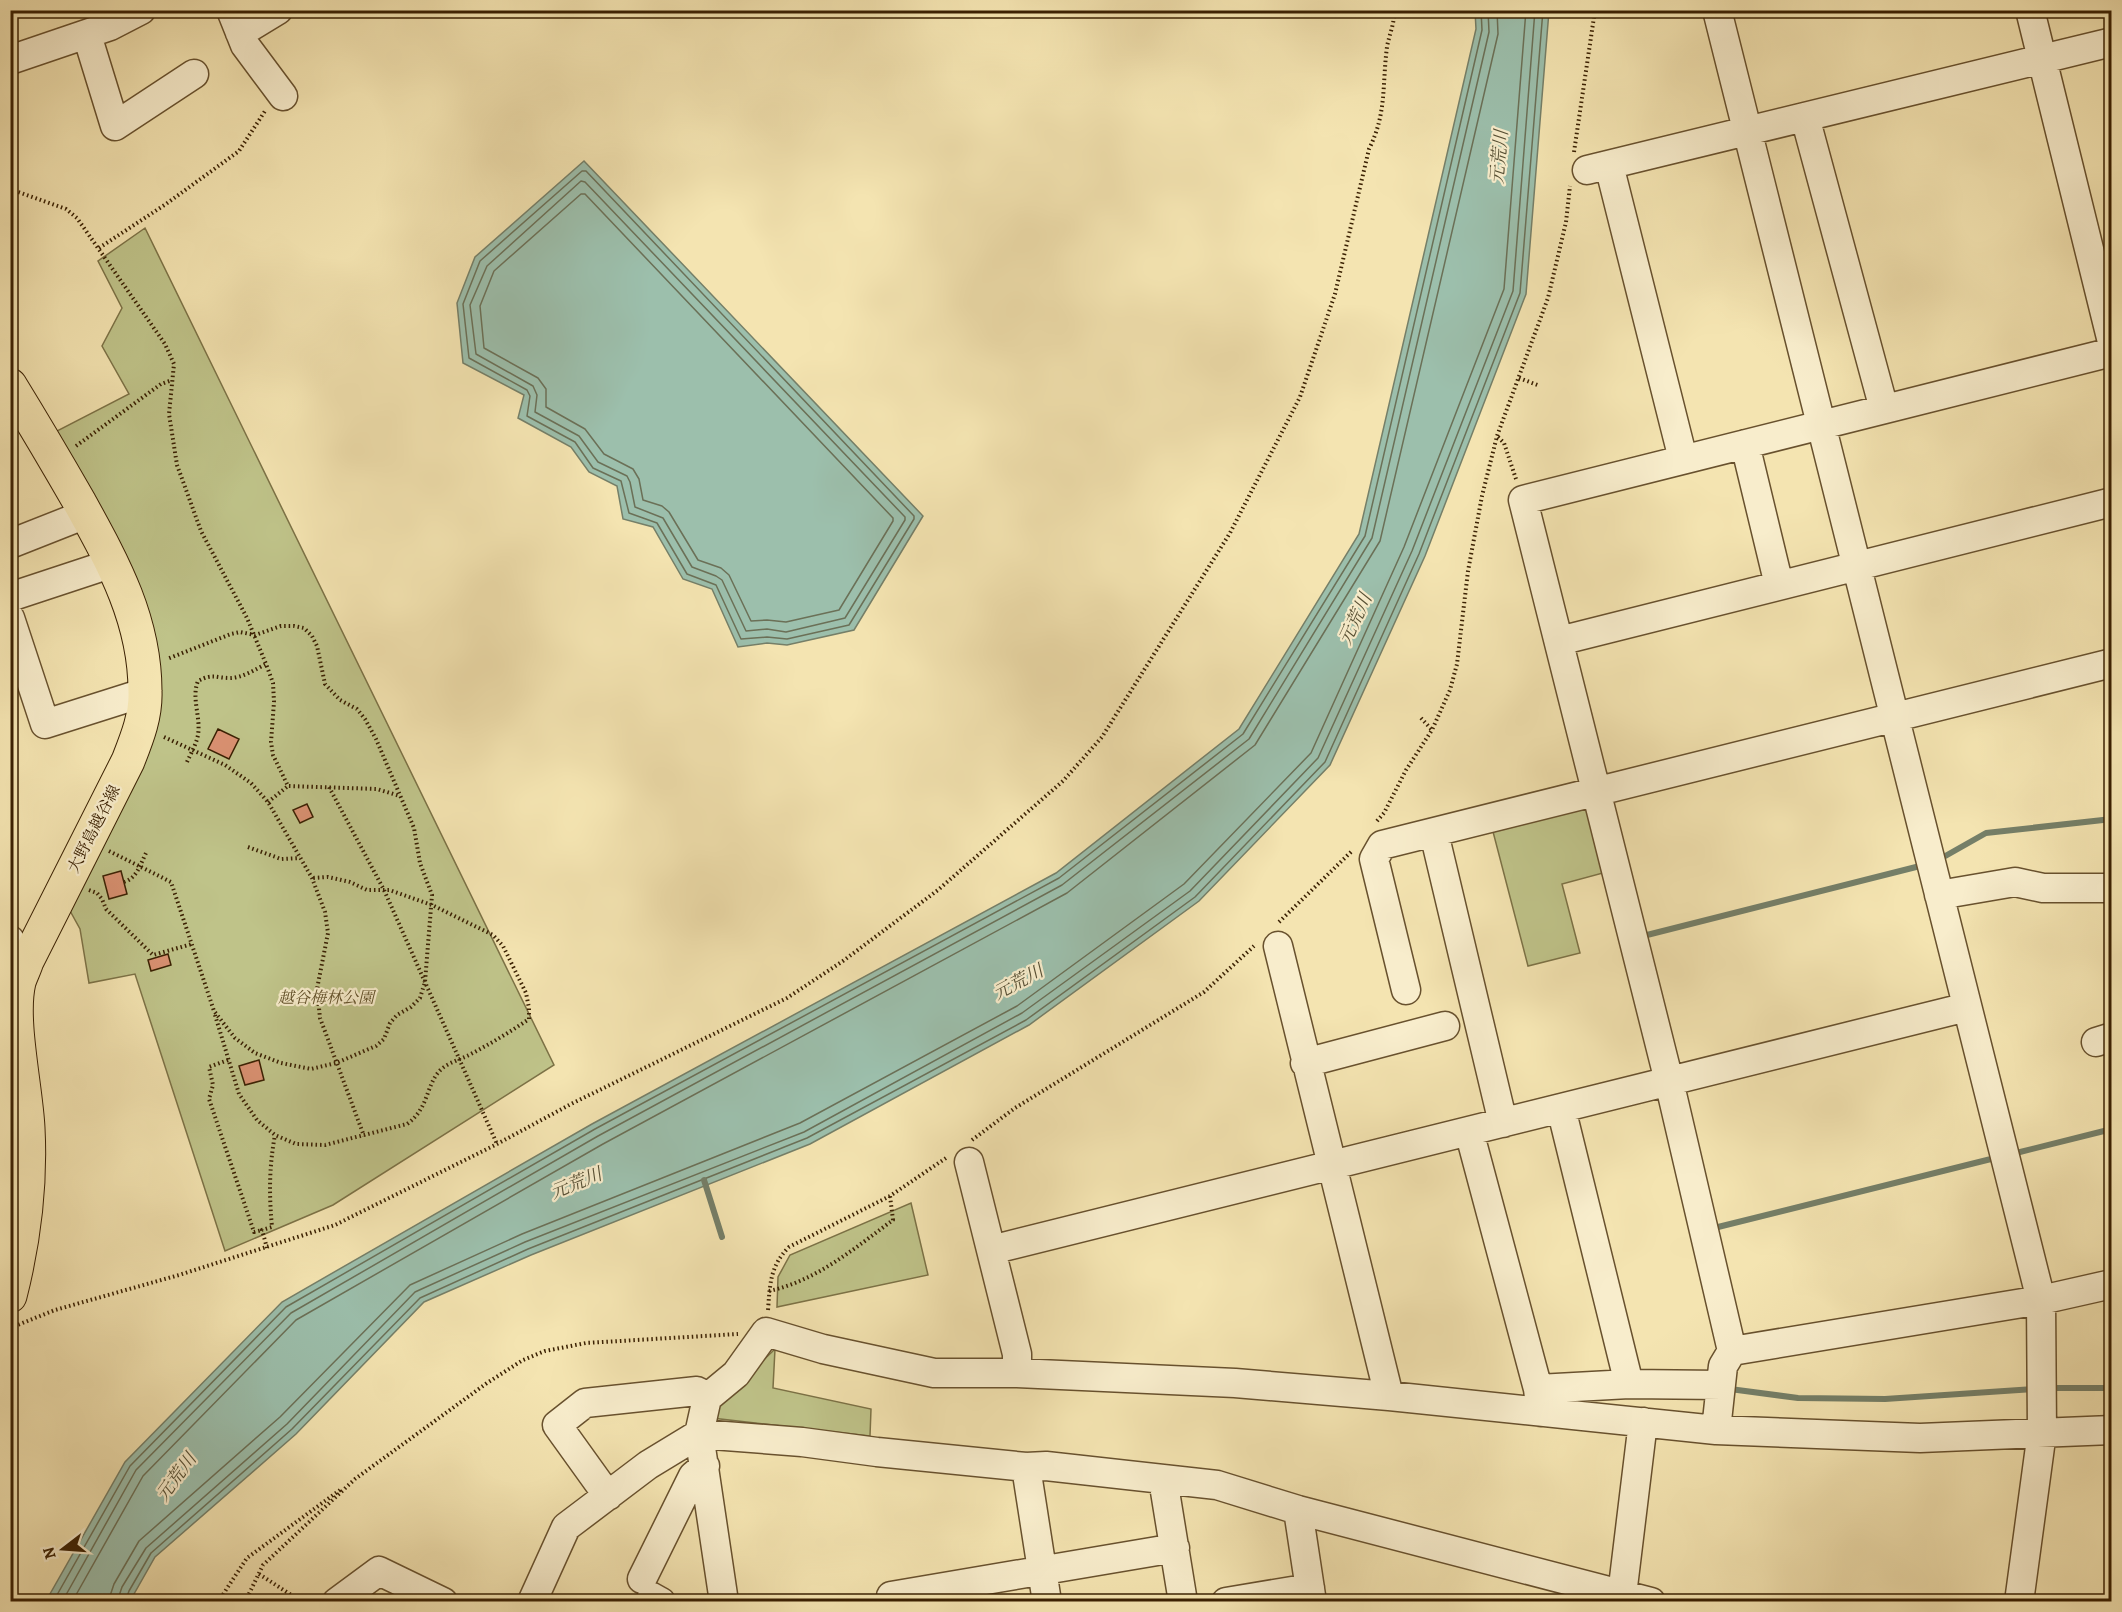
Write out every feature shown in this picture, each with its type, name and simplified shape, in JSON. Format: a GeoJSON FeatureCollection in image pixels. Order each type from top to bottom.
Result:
{"type":"FeatureCollection","features":[{"type":"Feature","properties":{"kind":"main road","name":"大野島越谷線"},"geometry":{"type":"LineString","coordinates":[[10,385],[86,514],[113,563],[130,601],[141,643],[146,692],[141,729],[128,761],[19,983],[18,1037],[28,1118],[29,1168],[27,1203],[17,1269],[10,1296]]}},
{"type":"Feature","properties":{"kind":"street"},"geometry":{"type":"LineString","coordinates":[[10,60],[87,35],[141,10]]}},
{"type":"Feature","properties":{"kind":"street"},"geometry":{"type":"LineString","coordinates":[[278,10],[236,22],[245,45],[283,96]]}},
{"type":"Feature","properties":{"kind":"street"},"geometry":{"type":"LineString","coordinates":[[1717,10],[2041,1300],[2042,1432],[2019,1602]]}},
{"type":"Feature","properties":{"kind":"street"},"geometry":{"type":"LineString","coordinates":[[2030,10],[2112,342]]}},
{"type":"Feature","properties":{"kind":"street"},"geometry":{"type":"LineString","coordinates":[[87,35],[115,126],[194,74]]}},
{"type":"Feature","properties":{"kind":"street"},"geometry":{"type":"LineString","coordinates":[[1683,459],[1585,168],[2112,42]]}},
{"type":"Feature","properties":{"kind":"street"},"geometry":{"type":"LineString","coordinates":[[1805,117],[1884,409]]}},
{"type":"Feature","properties":{"kind":"street"},"geometry":{"type":"LineString","coordinates":[[1716,1430],[1723,1366],[1732,1351],[1669,1081],[1523,500],[2112,352]]}},
{"type":"Feature","properties":{"kind":"street"},"geometry":{"type":"LineString","coordinates":[[1745,444],[1779,585]]}},
{"type":"Feature","properties":{"kind":"street"},"geometry":{"type":"LineString","coordinates":[[1559,641],[2112,502]]}},
{"type":"Feature","properties":{"kind":"street"},"geometry":{"type":"LineString","coordinates":[[10,544],[86,514]]}},
{"type":"Feature","properties":{"kind":"street"},"geometry":{"type":"LineString","coordinates":[[10,597],[113,563]]}},
{"type":"Feature","properties":{"kind":"street"},"geometry":{"type":"LineString","coordinates":[[10,618],[45,724],[146,692]]}},
{"type":"Feature","properties":{"kind":"street"},"geometry":{"type":"LineString","coordinates":[[1406,990],[1374,859],[1382,845],[2112,663]]}},
{"type":"Feature","properties":{"kind":"street"},"geometry":{"type":"LineString","coordinates":[[1434,832],[1503,1122]]}},
{"type":"Feature","properties":{"kind":"street"},"geometry":{"type":"LineString","coordinates":[[1933,874],[2015,882],[2043,888],[2112,888]]}},
{"type":"Feature","properties":{"kind":"street"},"geometry":{"type":"LineString","coordinates":[[1271,938],[1389,1396]]}},
{"type":"Feature","properties":{"kind":"street"},"geometry":{"type":"LineString","coordinates":[[10,940],[23,971]]}},
{"type":"Feature","properties":{"kind":"street"},"geometry":{"type":"LineString","coordinates":[[991,1250],[1967,1007]]}},
{"type":"Feature","properties":{"kind":"street"},"geometry":{"type":"LineString","coordinates":[[1305,1063],[1445,1026]]}},
{"type":"Feature","properties":{"kind":"street"},"geometry":{"type":"LineString","coordinates":[[1562,1108],[1629,1384]]}},
{"type":"Feature","properties":{"kind":"street"},"geometry":{"type":"LineString","coordinates":[[1469,1131],[1539,1401]]}},
{"type":"Feature","properties":{"kind":"street"},"geometry":{"type":"LineString","coordinates":[[963,1153],[991,1250],[1017,1354],[1017,1373]]}},
{"type":"Feature","properties":{"kind":"street"},"geometry":{"type":"LineString","coordinates":[[1732,1351],[2041,1300],[2112,1284]]}},
{"type":"Feature","properties":{"kind":"street"},"geometry":{"type":"LineString","coordinates":[[724,1602],[699,1434],[708,1398],[736,1374],[766,1332],[823,1349],[934,1373],[1017,1373],[1235,1383],[1389,1396],[1539,1401],[1643,1422],[1716,1430],[1920,1438],[2112,1430]]}},
{"type":"Feature","properties":{"kind":"street"},"geometry":{"type":"LineString","coordinates":[[1539,1401],[1629,1384],[1721,1385]]}},
{"type":"Feature","properties":{"kind":"street"},"geometry":{"type":"LineString","coordinates":[[608,1496],[557,1425],[585,1403],[697,1391],[708,1398]]}},
{"type":"Feature","properties":{"kind":"street"},"geometry":{"type":"LineString","coordinates":[[532,1602],[566,1527],[648,1465],[699,1434],[802,1442],[1026,1467],[1046,1466],[1217,1485],[1298,1510],[1642,1600],[1643,1422]]}},
{"type":"Feature","properties":{"kind":"street"},"geometry":{"type":"LineString","coordinates":[[661,1602],[646,1590],[693,1476],[705,1466]]}},
{"type":"Feature","properties":{"kind":"street"},"geometry":{"type":"LineString","coordinates":[[1026,1467],[1047,1602]]}},
{"type":"Feature","properties":{"kind":"street"},"geometry":{"type":"LineString","coordinates":[[1163,1479],[1184,1602]]}},
{"type":"Feature","properties":{"kind":"street"},"geometry":{"type":"LineString","coordinates":[[1226,1602],[1311,1595],[1298,1510]]}},
{"type":"Feature","properties":{"kind":"street"},"geometry":{"type":"LineString","coordinates":[[891,1596],[1174,1548]]}},
{"type":"Feature","properties":{"kind":"street"},"geometry":{"type":"LineString","coordinates":[[337,1602],[379,1571],[443,1602]]}},
{"type":"Feature","properties":{"kind":"path"},"geometry":{"type":"LineString","coordinates":[[10,1328],[55,1310],[267,1248],[335,1225],[571,1104],[787,998],[843,961],[947,882],[1063,781],[1102,737],[1230,533],[1300,397],[1335,294],[1369,148],[1377,133],[1382,113],[1387,47],[1395,19],[1395,10]]}},
{"type":"Feature","properties":{"kind":"path"},"geometry":{"type":"LineString","coordinates":[[1373,827],[1384,813],[1406,770],[1432,730],[1450,690],[1457,664],[1468,571],[1482,496],[1497,436],[1548,298],[1566,222],[1585,168],[1595,10]]}},
{"type":"Feature","properties":{"kind":"path"},"geometry":{"type":"LineString","coordinates":[[99,248],[166,204],[239,151],[263,112],[283,96]]}},
{"type":"Feature","properties":{"kind":"path"},"geometry":{"type":"LineString","coordinates":[[10,189],[66,209],[77,218],[165,344],[174,364],[169,414],[177,465],[201,531],[255,635],[273,683],[272,748],[278,767],[288,786]]}},
{"type":"Feature","properties":{"kind":"path"},"geometry":{"type":"LineString","coordinates":[[1519,378],[1540,386]]}},
{"type":"Feature","properties":{"kind":"path"},"geometry":{"type":"LineString","coordinates":[[68,452],[161,384],[172,380]]}},
{"type":"Feature","properties":{"kind":"path"},"geometry":{"type":"LineString","coordinates":[[1497,436],[1504,443],[1523,500]]}},
{"type":"Feature","properties":{"kind":"path"},"geometry":{"type":"LineString","coordinates":[[162,659],[240,632],[255,635],[282,626],[304,628],[312,636],[317,646],[325,684],[340,700],[357,710],[365,719],[414,828],[420,863],[432,895],[425,982],[420,998],[397,1014],[390,1023],[384,1039],[376,1046],[336,1063],[311,1069],[281,1063],[255,1053],[235,1038],[213,1011]]}},
{"type":"Feature","properties":{"kind":"path"},"geometry":{"type":"LineString","coordinates":[[187,762],[194,750],[199,733],[194,689],[198,681],[207,676],[230,678],[239,676],[266,664]]}},
{"type":"Feature","properties":{"kind":"path"},"geometry":{"type":"LineString","coordinates":[[1421,718],[1432,730]]}},
{"type":"Feature","properties":{"kind":"path"},"geometry":{"type":"LineString","coordinates":[[162,736],[225,765],[252,783],[268,802],[312,878],[325,912],[328,933],[317,989],[320,1018],[364,1136]]}},
{"type":"Feature","properties":{"kind":"path"},"geometry":{"type":"LineString","coordinates":[[268,802],[288,786],[378,789],[401,797]]}},
{"type":"Feature","properties":{"kind":"path"},"geometry":{"type":"LineString","coordinates":[[329,787],[384,890],[496,1144]]}},
{"type":"Feature","properties":{"kind":"path"},"geometry":{"type":"LineString","coordinates":[[248,847],[281,858],[300,858]]}},
{"type":"Feature","properties":{"kind":"path"},"geometry":{"type":"LineString","coordinates":[[218,1602],[247,1558],[487,1383],[523,1360],[545,1351],[586,1342],[766,1332],[769,1291],[777,1259],[789,1247],[890,1196],[963,1153],[1015,1108],[1204,992],[1271,938],[1356,847]]}},
{"type":"Feature","properties":{"kind":"path"},"geometry":{"type":"LineString","coordinates":[[105,849],[171,882],[239,1094],[257,1120],[275,1135],[296,1144],[325,1145],[407,1124],[415,1118],[424,1105],[433,1078],[444,1067],[505,1036],[529,1019],[529,1008],[525,993],[503,946],[493,935],[432,905],[389,890],[367,890],[351,882],[328,877],[312,878]]}},
{"type":"Feature","properties":{"kind":"path"},"geometry":{"type":"LineString","coordinates":[[124,882],[131,880],[146,853]]}},
{"type":"Feature","properties":{"kind":"path"},"geometry":{"type":"LineString","coordinates":[[87,889],[97,893],[106,909],[153,956],[192,944]]}},
{"type":"Feature","properties":{"kind":"path"},"geometry":{"type":"LineString","coordinates":[[228,1060],[209,1067],[213,1085],[209,1099],[254,1232],[272,1227],[269,1195],[270,1163],[275,1135]]}},
{"type":"Feature","properties":{"kind":"path"},"geometry":{"type":"LineString","coordinates":[[769,1291],[788,1287],[840,1259],[893,1220],[890,1196]]}},
{"type":"Feature","properties":{"kind":"path"},"geometry":{"type":"LineString","coordinates":[[262,1230],[267,1248]]}},
{"type":"Feature","properties":{"kind":"path"},"geometry":{"type":"LineString","coordinates":[[245,1602],[263,1565],[356,1479]]}},
{"type":"Feature","properties":{"kind":"path"},"geometry":{"type":"LineString","coordinates":[[259,1574],[302,1602]]}},
{"type":"Feature","properties":{"kind":"green space","name":"越谷梅林公園"},"geometry":{"type":"Polygon","coordinates":[[[145,228],[554,1065],[333,1205],[225,1251],[135,974],[89,983],[80,929],[69,909],[157,695],[53,433],[129,394],[102,346],[122,308],[98,261],[145,228]]]}},
{"type":"Feature","properties":{"kind":"green space"},"geometry":{"type":"Polygon","coordinates":[[[1594,796],[1614,870],[1562,884],[1580,953],[1528,966],[1491,824],[1594,796]]]}},
{"type":"Feature","properties":{"kind":"green space"},"geometry":{"type":"Polygon","coordinates":[[[911,1203],[928,1275],[777,1307],[778,1277],[790,1255],[911,1203]]]}},
{"type":"Feature","properties":{"kind":"green space"},"geometry":{"type":"Polygon","coordinates":[[[775,1349],[773,1388],[871,1409],[870,1436],[712,1418],[715,1407],[775,1349]]]}},
{"type":"Feature","properties":{"kind":"water","name":"元荒川"},"geometry":{"type":"Polygon","coordinates":[[[1475,11],[1549,11],[1526,294],[1425,556],[1330,765],[1199,901],[1029,1025],[810,1144],[531,1255],[424,1302],[296,1434],[155,1557],[130,1601],[46,1601],[125,1462],[282,1302],[592,1124],[1056,873],[1239,729],[1359,534],[1476,29],[1475,11]]]}},
{"type":"Feature","properties":{"kind":"water"},"geometry":{"type":"Polygon","coordinates":[[[584,161],[923,516],[854,630],[787,645],[767,643],[738,647],[712,589],[683,579],[653,527],[623,519],[617,486],[589,472],[571,447],[518,418],[524,395],[463,363],[457,303],[475,257],[584,161]]]}},
{"type":"Feature","properties":{"kind":"building"},"geometry":{"type":"Polygon","coordinates":[[[218,729],[239,739],[229,759],[208,749],[218,729]]]}},
{"type":"Feature","properties":{"kind":"building"},"geometry":{"type":"Polygon","coordinates":[[[307,804],[313,817],[300,823],[293,810],[307,804]]]}},
{"type":"Feature","properties":{"kind":"building"},"geometry":{"type":"Polygon","coordinates":[[[121,871],[127,894],[109,899],[103,876],[121,871]]]}},
{"type":"Feature","properties":{"kind":"building"},"geometry":{"type":"Polygon","coordinates":[[[168,954],[171,965],[151,971],[148,960],[168,954]]]}},
{"type":"Feature","properties":{"kind":"building"},"geometry":{"type":"Polygon","coordinates":[[[259,1060],[264,1080],[245,1085],[239,1066],[259,1060]]]}},
{"type":"Feature","properties":{"kind":"waterway"},"geometry":{"type":"LineString","coordinates":[[1940,859],[1986,833],[2112,819]]}},
{"type":"Feature","properties":{"kind":"waterway"},"geometry":{"type":"LineString","coordinates":[[1643,936],[1924,865]]}},
{"type":"Feature","properties":{"kind":"waterway"},"geometry":{"type":"LineString","coordinates":[[2012,1154],[2112,1129]]}},
{"type":"Feature","properties":{"kind":"waterway"},"geometry":{"type":"LineString","coordinates":[[1714,1228],[1999,1157]]}},
{"type":"Feature","properties":{"kind":"waterway"},"geometry":{"type":"LineString","coordinates":[[704,1180],[722,1237]]}},
{"type":"Feature","properties":{"kind":"waterway"},"geometry":{"type":"LineString","coordinates":[[2048,1388],[2112,1388]]}},
{"type":"Feature","properties":{"kind":"waterway"},"geometry":{"type":"LineString","coordinates":[[1730,1389],[1798,1398],[1885,1399],[2035,1389]]}}]}
